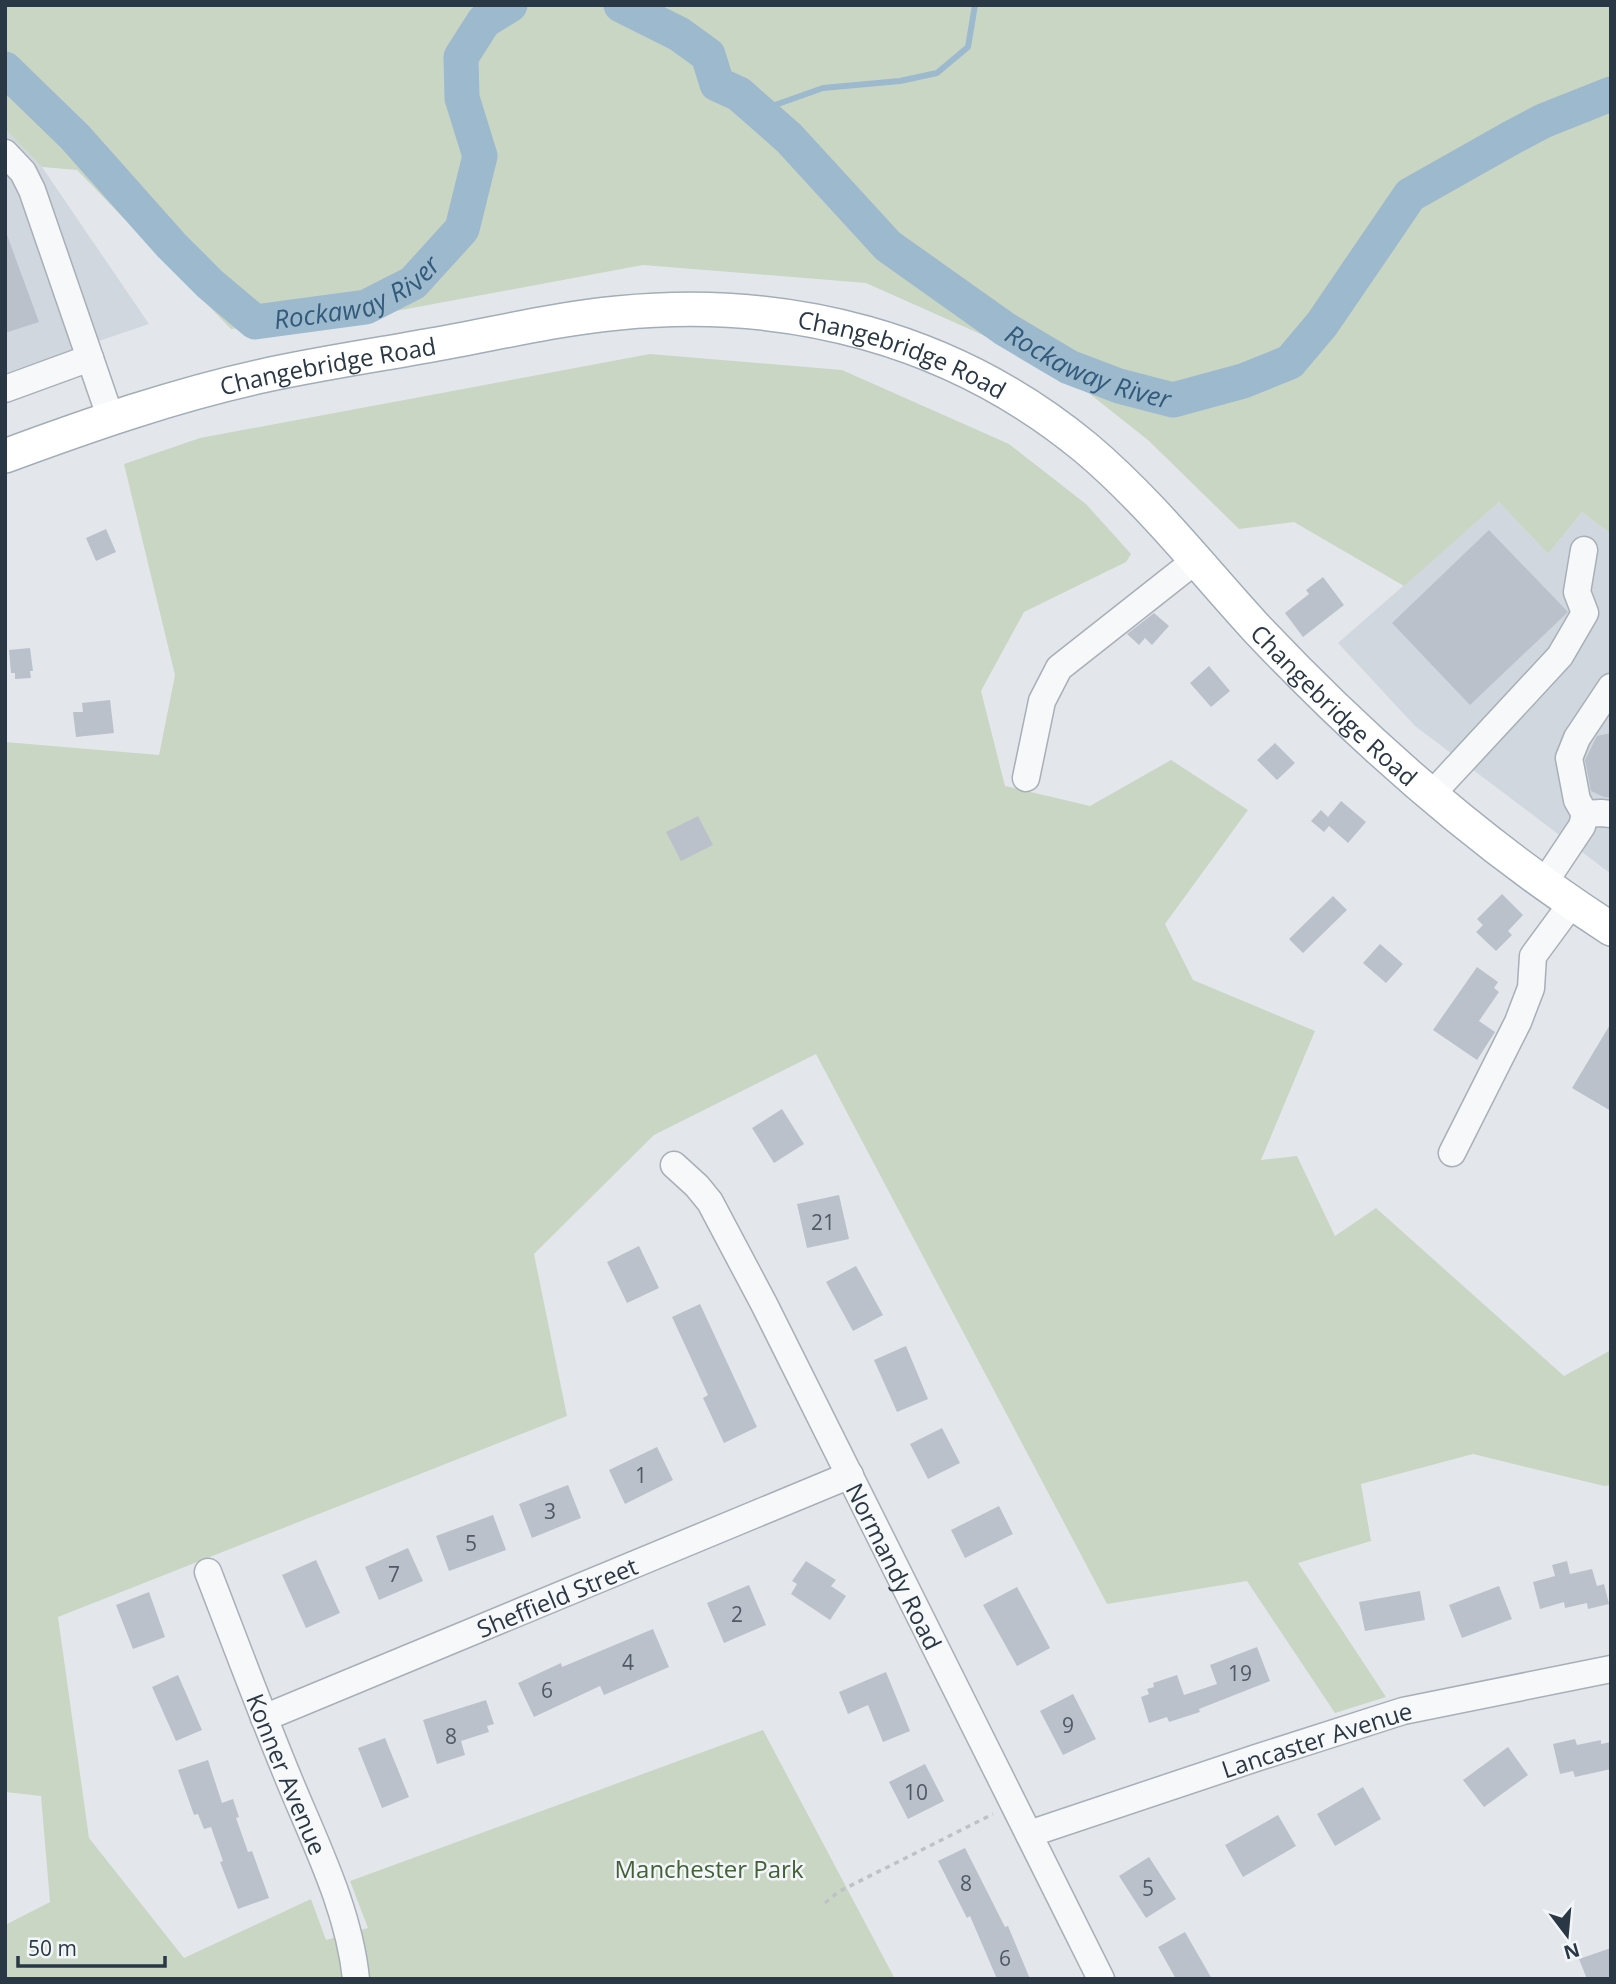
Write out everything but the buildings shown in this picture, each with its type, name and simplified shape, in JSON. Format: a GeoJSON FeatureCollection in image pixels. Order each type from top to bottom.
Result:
{"type":"FeatureCollection","features":[{"type":"Feature","properties":{"kind":"main road","name":"Changebridge Road"},"geometry":{"type":"LineString","coordinates":[[5,456],[165,402],[260,376],[565,320],[618,313],[685,309],[739,310],[798,316],[845,326],[897,342],[947,362],[1040,414],[1083,446],[1124,481],[1258,630],[1338,711],[1431,796],[1544,883],[1611,929]]}},
{"type":"Feature","properties":{"kind":"street"},"geometry":{"type":"LineString","coordinates":[[5,153],[23,172],[32,190],[111,419]]}},
{"type":"Feature","properties":{"kind":"street"},"geometry":{"type":"LineString","coordinates":[[5,389],[90,358]]}},
{"type":"Feature","properties":{"kind":"street"},"geometry":{"type":"LineString","coordinates":[[1431,796],[1560,656],[1585,613],[1577,592],[1584,550]]}},
{"type":"Feature","properties":{"kind":"street"},"geometry":{"type":"LineString","coordinates":[[1026,778],[1042,701],[1059,668],[1196,560]]}},
{"type":"Feature","properties":{"kind":"street"},"geometry":{"type":"LineString","coordinates":[[1544,883],[1582,826],[1598,814],[1577,800],[1569,758],[1577,738],[1611,687]]}},
{"type":"Feature","properties":{"kind":"street"},"geometry":{"type":"LineString","coordinates":[[1452,1153],[1518,1022],[1531,988],[1533,956],[1572,903]]}},
{"type":"Feature","properties":{"kind":"street","name":"Normandy Road"},"geometry":{"type":"LineString","coordinates":[[674,1165],[710,1202],[850,1475],[1101,1979]]}},
{"type":"Feature","properties":{"kind":"street","name":"Sheffield Street"},"geometry":{"type":"LineString","coordinates":[[264,1718],[850,1475]]}},
{"type":"Feature","properties":{"kind":"street","name":"Konner Avenue"},"geometry":{"type":"LineString","coordinates":[[208,1572],[333,1890],[347,1930],[356,1979]]}},
{"type":"Feature","properties":{"kind":"street","name":"Lancaster Avenue"},"geometry":{"type":"LineString","coordinates":[[1029,1834],[1403,1711],[1611,1669]]}},
{"type":"Feature","properties":{"kind":"path"},"geometry":{"type":"LineString","coordinates":[[825,1903],[838,1892],[1014,1804]]}},
{"type":"Feature","properties":{"kind":"shaded area"},"geometry":{"type":"Polygon","coordinates":[[[5,129],[42,167],[149,324],[5,373],[5,129]]]}},
{"type":"Feature","properties":{"kind":"shaded area"},"geometry":{"type":"Polygon","coordinates":[[[1499,502],[1548,554],[1582,512],[1611,534],[1611,874],[1415,726],[1338,643],[1499,502]]]}},
{"type":"Feature","properties":{"kind":"green space"},"geometry":{"type":"Polygon","coordinates":[[[5,5],[1611,5],[1611,534],[1582,512],[1548,554],[1499,502],[1404,586],[1294,522],[1239,529],[1148,440],[1057,368],[866,283],[643,265],[251,338],[263,326],[231,329],[77,170],[42,167],[5,129],[5,5]]]}},
{"type":"Feature","properties":{"kind":"green space","name":"Manchester Park"},"geometry":{"type":"Polygon","coordinates":[[[650,354],[842,370],[1009,444],[1086,504],[1131,554],[1126,562],[1024,612],[981,691],[1005,786],[1090,806],[1171,760],[1248,810],[1165,924],[1193,980],[1315,1031],[1261,1160],[1297,1156],[1335,1236],[1376,1208],[1564,1376],[1611,1350],[1611,1485],[1604,1486],[1473,1454],[1361,1484],[1371,1541],[1298,1563],[1386,1697],[1335,1713],[1247,1581],[1107,1604],[816,1054],[654,1135],[534,1254],[567,1416],[58,1617],[89,1838],[184,1958],[311,1899],[326,1940],[368,1928],[350,1881],[763,1730],[895,1979],[5,1979],[5,1925],[50,1902],[41,1796],[5,1792],[5,742],[159,755],[175,675],[124,464],[200,438],[650,354]]]}},
{"type":"Feature","properties":{"kind":"waterway","name":"Rockaway River"},"geometry":{"type":"LineString","coordinates":[[5,69],[75,137],[171,245],[210,284],[255,322],[366,307],[413,283],[462,229],[480,156],[462,98],[461,57],[484,21],[510,5]]}},
{"type":"Feature","properties":{"kind":"waterway","name":"Rockaway River"},"geometry":{"type":"LineString","coordinates":[[621,5],[679,34],[708,55],[717,84],[739,94],[789,138],[888,246],[1005,329],[1069,367],[1119,386],[1173,400],[1243,381],[1290,362],[1322,324],[1410,195],[1543,121],[1611,94]]}},
{"type":"Feature","properties":{"kind":"waterway"},"geometry":{"type":"LineString","coordinates":[[758,111],[823,88],[900,81],[937,73],[968,47],[975,5]]}}]}
